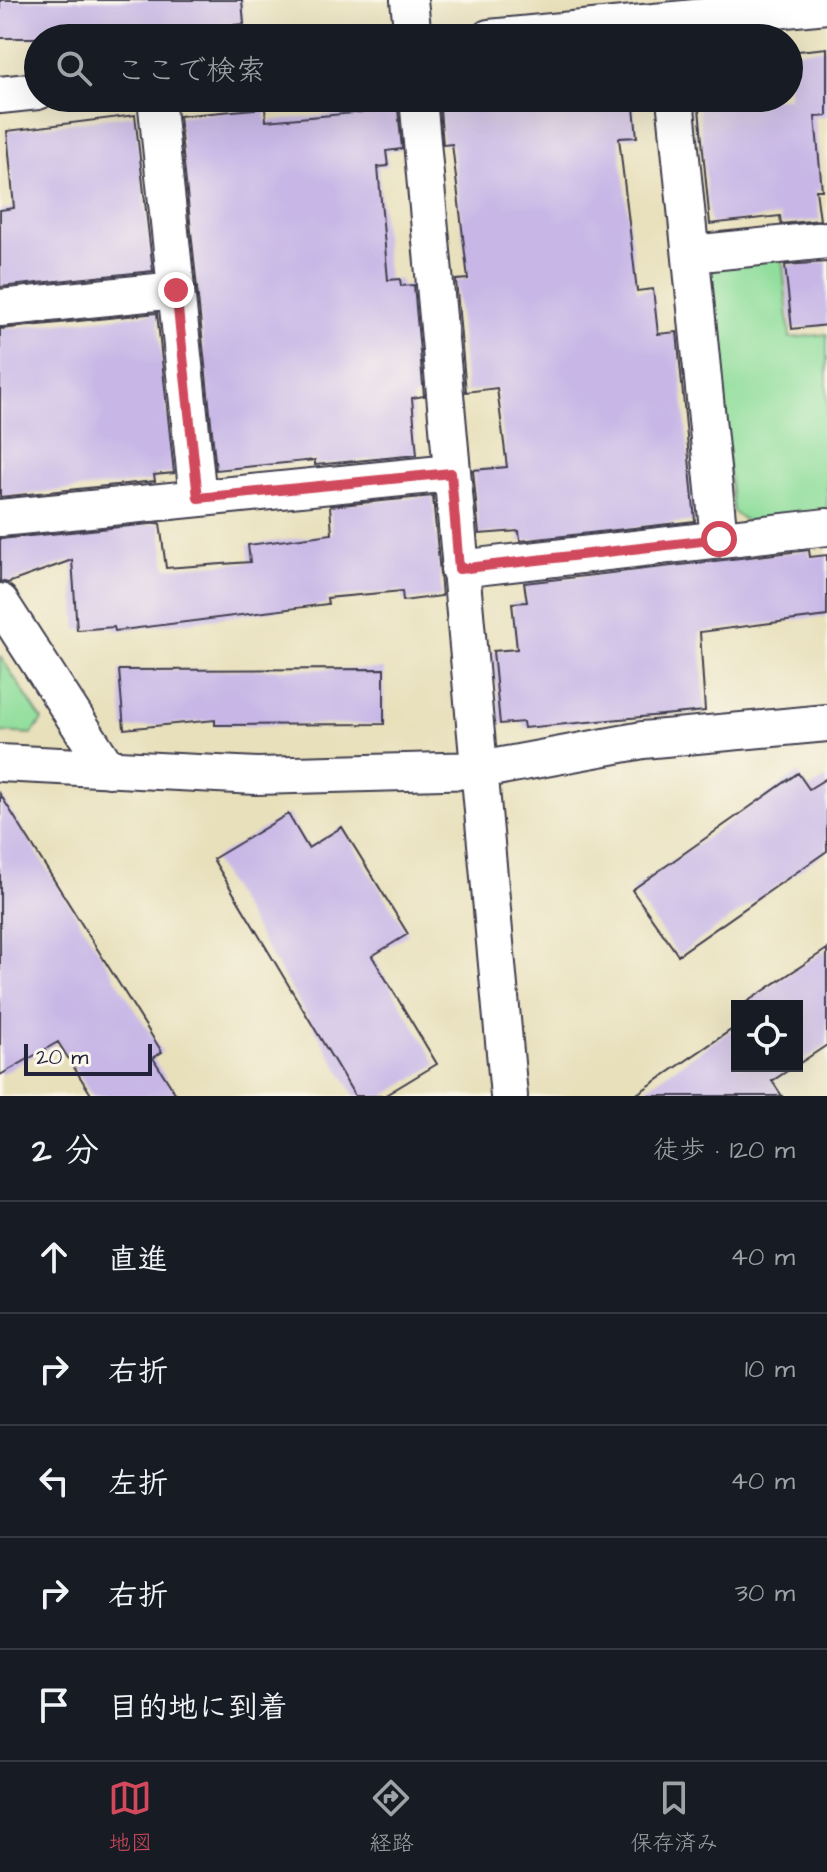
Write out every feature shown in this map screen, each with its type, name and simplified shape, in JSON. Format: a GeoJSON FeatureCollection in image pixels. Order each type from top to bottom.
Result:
{"type":"FeatureCollection","features":[{"type":"Feature","properties":{"kind":"street"},"geometry":{"type":"LineString","coordinates":[[409,0],[412,24]]}},
{"type":"Feature","properties":{"kind":"street"},"geometry":{"type":"LineString","coordinates":[[706,24],[827,5]]}},
{"type":"Feature","properties":{"kind":"street"},"geometry":{"type":"LineString","coordinates":[[560,24],[621,12],[652,24]]}},
{"type":"Feature","properties":{"kind":"street"},"geometry":{"type":"LineString","coordinates":[[0,95],[24,92]]}},
{"type":"Feature","properties":{"kind":"street"},"geometry":{"type":"LineString","coordinates":[[157,112],[198,498]]}},
{"type":"Feature","properties":{"kind":"street"},"geometry":{"type":"LineString","coordinates":[[419,112],[509,1096]]}},
{"type":"Feature","properties":{"kind":"street"},"geometry":{"type":"LineString","coordinates":[[677,112],[719,539]]}},
{"type":"Feature","properties":{"kind":"street"},"geometry":{"type":"LineString","coordinates":[[692,254],[827,240]]}},
{"type":"Feature","properties":{"kind":"street"},"geometry":{"type":"LineString","coordinates":[[0,308],[176,290]]}},
{"type":"Feature","properties":{"kind":"street"},"geometry":{"type":"LineString","coordinates":[[0,518],[451,473]]}},
{"type":"Feature","properties":{"kind":"street"},"geometry":{"type":"LineString","coordinates":[[459,569],[827,527]]}},
{"type":"Feature","properties":{"kind":"street"},"geometry":{"type":"LineString","coordinates":[[0,602],[108,769]]}},
{"type":"Feature","properties":{"kind":"street"},"geometry":{"type":"LineString","coordinates":[[0,763],[257,776],[480,770],[643,740],[827,723]]}},
{"type":"Feature","properties":{"kind":"green space"},"geometry":{"type":"Polygon","coordinates":[[[782,256],[790,338],[827,334],[827,514],[748,522],[733,512],[708,276],[721,261],[782,256]]]}},
{"type":"Feature","properties":{"kind":"green space"},"geometry":{"type":"Polygon","coordinates":[[[0,656],[42,720],[32,734],[0,732],[0,656]]]}},
{"type":"Feature","properties":{"kind":"building"},"geometry":{"type":"Polygon","coordinates":[[[0,0],[242,0],[244,24],[24,24],[24,38],[0,38],[0,0]]]}},
{"type":"Feature","properties":{"kind":"building"},"geometry":{"type":"Polygon","coordinates":[[[827,48],[827,116],[815,117],[822,190],[816,190],[820,220],[781,224],[780,216],[710,224],[699,112],[803,112],[803,51],[827,48]]]}},
{"type":"Feature","properties":{"kind":"building"},"geometry":{"type":"Polygon","coordinates":[[[265,112],[266,121],[398,112],[402,149],[386,151],[388,166],[378,167],[388,280],[400,279],[401,286],[414,285],[424,396],[412,398],[417,455],[315,465],[315,460],[216,470],[179,116],[265,112]]]}},
{"type":"Feature","properties":{"kind":"building"},"geometry":{"type":"Polygon","coordinates":[[[440,112],[634,112],[637,137],[619,138],[637,291],[653,289],[658,334],[677,332],[695,521],[520,541],[519,531],[479,534],[473,470],[507,467],[497,388],[466,392],[456,280],[468,279],[452,144],[443,145],[440,112]]]}},
{"type":"Feature","properties":{"kind":"building"},"geometry":{"type":"Polygon","coordinates":[[[135,115],[153,271],[0,287],[0,210],[14,208],[7,131],[135,115]]]}},
{"type":"Feature","properties":{"kind":"building"},"geometry":{"type":"Polygon","coordinates":[[[827,262],[827,325],[792,329],[785,265],[827,262]]]}},
{"type":"Feature","properties":{"kind":"building"},"geometry":{"type":"Polygon","coordinates":[[[157,313],[174,473],[154,475],[155,481],[0,497],[0,329],[157,313]]]}},
{"type":"Feature","properties":{"kind":"building"},"geometry":{"type":"Polygon","coordinates":[[[433,496],[442,596],[403,601],[402,591],[327,598],[328,604],[115,631],[114,627],[77,630],[72,560],[8,583],[0,581],[0,539],[160,523],[166,568],[250,562],[248,545],[332,534],[330,506],[433,496]]]}},
{"type":"Feature","properties":{"kind":"building"},"geometry":{"type":"Polygon","coordinates":[[[809,550],[810,557],[827,555],[827,616],[700,632],[705,711],[524,728],[523,722],[500,724],[493,651],[517,649],[512,603],[527,602],[524,583],[809,550]]]}},
{"type":"Feature","properties":{"kind":"building"},"geometry":{"type":"Polygon","coordinates":[[[384,669],[384,724],[215,725],[215,720],[124,729],[119,670],[384,669]]]}},
{"type":"Feature","properties":{"kind":"building"},"geometry":{"type":"Polygon","coordinates":[[[798,773],[809,789],[827,778],[827,851],[678,955],[632,890],[798,773]]]}},
{"type":"Feature","properties":{"kind":"building"},"geometry":{"type":"Polygon","coordinates":[[[0,794],[162,1052],[153,1058],[177,1096],[92,1096],[58,1042],[0,1075],[0,794]]]}},
{"type":"Feature","properties":{"kind":"building"},"geometry":{"type":"Polygon","coordinates":[[[288,814],[308,848],[342,827],[408,934],[372,956],[437,1064],[384,1096],[355,1096],[213,859],[288,814]]]}},
{"type":"Feature","properties":{"kind":"building"},"geometry":{"type":"Polygon","coordinates":[[[827,949],[827,1045],[803,1061],[803,1000],[750,1000],[827,949]]]}},
{"type":"Feature","properties":{"kind":"building"},"geometry":{"type":"Polygon","coordinates":[[[731,1030],[731,1072],[786,1072],[772,1081],[782,1096],[634,1096],[731,1030]]]}},
{"type":"Feature","properties":{"kind":"route"},"geometry":{"type":"LineString","coordinates":[[176,290],[198,498],[451,473],[459,569],[719,539]]}}]}
